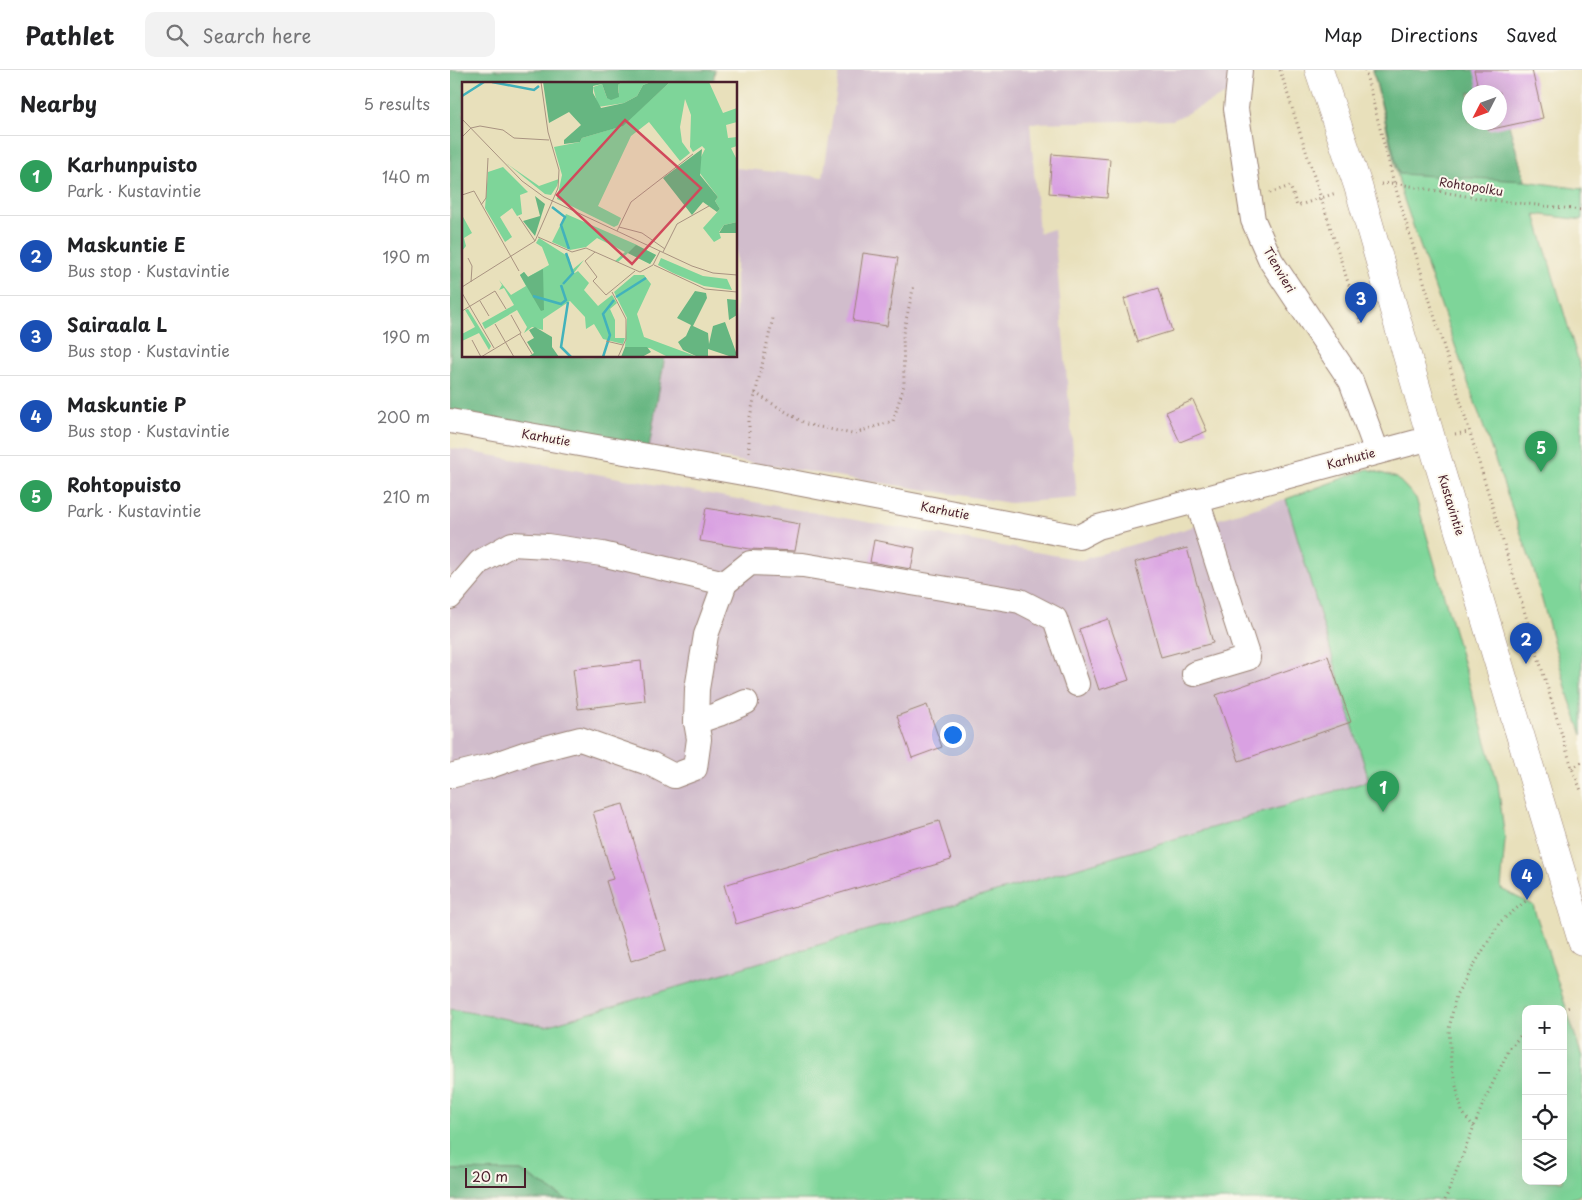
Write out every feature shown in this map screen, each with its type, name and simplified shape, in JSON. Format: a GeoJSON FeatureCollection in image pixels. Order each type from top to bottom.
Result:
{"type":"FeatureCollection","features":[{"type":"Feature","properties":{"kind":"main road","name":"Kustavintie"},"geometry":{"type":"LineString","coordinates":[[1319,70],[1358,186],[1431,438],[1582,941]]}},
{"type":"Feature","properties":{"kind":"street","name":"Tienvieri"},"geometry":{"type":"LineString","coordinates":[[1240,70],[1236,109],[1253,220],[1271,261],[1351,381],[1377,452]]}},
{"type":"Feature","properties":{"kind":"street","name":"Karhutie"},"geometry":{"type":"LineString","coordinates":[[450,421],[760,476],[1079,537],[1098,527],[1431,438]]}},
{"type":"Feature","properties":{"kind":"street"},"geometry":{"type":"LineString","coordinates":[[1194,674],[1248,658],[1197,500]]}},
{"type":"Feature","properties":{"kind":"street"},"geometry":{"type":"LineString","coordinates":[[450,597],[480,562],[512,544],[547,546],[602,554],[725,583]]}},
{"type":"Feature","properties":{"kind":"street"},"geometry":{"type":"LineString","coordinates":[[450,776],[580,739],[651,764],[674,776],[695,768],[698,739],[696,722],[697,689],[706,634],[725,583],[750,563],[803,565],[1020,600],[1055,620],[1077,684]]}},
{"type":"Feature","properties":{"kind":"street"},"geometry":{"type":"LineString","coordinates":[[696,722],[746,702]]}},
{"type":"Feature","properties":{"kind":"path"},"geometry":{"type":"LineString","coordinates":[[1280,70],[1361,323]]}},
{"type":"Feature","properties":{"kind":"path"},"geometry":{"type":"LineString","coordinates":[[1365,70],[1394,183],[1572,768],[1582,793]]}},
{"type":"Feature","properties":{"kind":"path","name":"Rohtopolku"},"geometry":{"type":"LineString","coordinates":[[1250,199],[1290,186],[1297,206],[1358,186],[1394,183],[1482,199],[1582,210]]}},
{"type":"Feature","properties":{"kind":"path"},"geometry":{"type":"LineString","coordinates":[[755,393],[806,424],[852,434],[893,421],[904,386],[903,334],[914,285]]}},
{"type":"Feature","properties":{"kind":"path"},"geometry":{"type":"LineString","coordinates":[[760,476],[750,452],[749,421],[773,318]]}},
{"type":"Feature","properties":{"kind":"path"},"geometry":{"type":"LineString","coordinates":[[1572,768],[1582,762]]}},
{"type":"Feature","properties":{"kind":"path"},"geometry":{"type":"LineString","coordinates":[[1474,1127],[1462,1112],[1451,1064],[1449,1029],[1456,995],[1500,922],[1527,900]]}},
{"type":"Feature","properties":{"kind":"path"},"geometry":{"type":"LineString","coordinates":[[1445,1200],[1484,1102],[1510,1048],[1522,1034]]}},
{"type":"Feature","properties":{"kind":"shaded area"},"geometry":{"type":"Polygon","coordinates":[[[840,70],[1251,70],[1253,81],[1173,120],[1030,123],[1039,233],[1054,229],[1077,498],[1010,503],[649,447],[665,358],[738,358],[738,168],[823,177],[840,70]]]}},
{"type":"Feature","properties":{"kind":"shaded area"},"geometry":{"type":"Polygon","coordinates":[[[450,448],[1081,560],[1286,499],[1370,781],[546,1026],[450,1009],[450,448]]]}},
{"type":"Feature","properties":{"kind":"green space"},"geometry":{"type":"Polygon","coordinates":[[[450,70],[715,70],[713,82],[462,82],[462,358],[665,358],[649,447],[450,410],[450,70]]]}},
{"type":"Feature","properties":{"kind":"green space"},"geometry":{"type":"Polygon","coordinates":[[[1373,70],[1462,86],[1462,130],[1507,130],[1507,118],[1525,181],[1582,189],[1582,220],[1535,214],[1582,374],[1582,735],[1569,698],[1534,571],[1402,194],[1373,70]]]}},
{"type":"Feature","properties":{"kind":"green space"},"geometry":{"type":"Polygon","coordinates":[[[1373,70],[1492,70],[1497,85],[1462,85],[1462,130],[1507,130],[1507,118],[1525,181],[1399,174],[1373,70]]]}},
{"type":"Feature","properties":{"kind":"green space"},"geometry":{"type":"Polygon","coordinates":[[[1368,469],[1397,478],[1416,498],[1498,784],[1505,840],[1501,889],[1533,905],[1565,1005],[1522,1005],[1522,1185],[1567,1185],[1567,1010],[1582,1057],[1582,1192],[1579,1196],[1568,1200],[567,1200],[521,1171],[450,1170],[450,1009],[546,1026],[1369,781],[1286,499],[1368,469]]]}},
{"type":"Feature","properties":{"kind":"green space"},"geometry":{"type":"Polygon","coordinates":[[[450,1170],[521,1171],[567,1200],[450,1200],[450,1170]]]}},
{"type":"Feature","properties":{"kind":"building"},"geometry":{"type":"Polygon","coordinates":[[[1474,70],[1532,70],[1543,118],[1507,126],[1507,85],[1477,85],[1474,70]]]}},
{"type":"Feature","properties":{"kind":"building"},"geometry":{"type":"Polygon","coordinates":[[[1052,154],[1110,159],[1107,198],[1049,193],[1052,154]]]}},
{"type":"Feature","properties":{"kind":"building"},"geometry":{"type":"Polygon","coordinates":[[[863,253],[898,258],[887,326],[853,321],[863,253]]]}},
{"type":"Feature","properties":{"kind":"building"},"geometry":{"type":"Polygon","coordinates":[[[1159,288],[1172,331],[1137,342],[1124,299],[1159,288]]]}},
{"type":"Feature","properties":{"kind":"building"},"geometry":{"type":"Polygon","coordinates":[[[1193,400],[1207,431],[1180,442],[1166,412],[1193,400]]]}},
{"type":"Feature","properties":{"kind":"building"},"geometry":{"type":"Polygon","coordinates":[[[706,508],[800,524],[795,551],[750,549],[700,541],[706,508]]]}},
{"type":"Feature","properties":{"kind":"building"},"geometry":{"type":"Polygon","coordinates":[[[874,540],[915,548],[911,569],[870,562],[874,540]]]}},
{"type":"Feature","properties":{"kind":"building"},"geometry":{"type":"Polygon","coordinates":[[[1187,548],[1213,643],[1161,657],[1135,562],[1187,548]]]}},
{"type":"Feature","properties":{"kind":"building"},"geometry":{"type":"Polygon","coordinates":[[[1108,619],[1129,680],[1099,690],[1079,629],[1108,619]]]}},
{"type":"Feature","properties":{"kind":"building"},"geometry":{"type":"Polygon","coordinates":[[[1328,656],[1351,722],[1239,761],[1216,695],[1328,656]]]}},
{"type":"Feature","properties":{"kind":"building"},"geometry":{"type":"Polygon","coordinates":[[[641,661],[645,701],[578,709],[573,669],[641,661]]]}},
{"type":"Feature","properties":{"kind":"building"},"geometry":{"type":"Polygon","coordinates":[[[927,705],[942,747],[912,758],[897,716],[927,705]]]}},
{"type":"Feature","properties":{"kind":"building"},"geometry":{"type":"Polygon","coordinates":[[[623,804],[666,950],[631,961],[606,881],[613,879],[593,812],[623,804]]]}},
{"type":"Feature","properties":{"kind":"building"},"geometry":{"type":"Polygon","coordinates":[[[939,821],[951,860],[736,924],[724,885],[939,821]]]}},
{"type":"Feature","properties":{"kind":"place","name":"Sairaala L"},"geometry":{"type":"Point","coordinates":[1361,323]}},
{"type":"Feature","properties":{"kind":"place","name":"Rohtopuisto"},"geometry":{"type":"Point","coordinates":[1541,472]}},
{"type":"Feature","properties":{"kind":"place","name":"Maskuntie E"},"geometry":{"type":"Point","coordinates":[1526,664]}},
{"type":"Feature","properties":{"kind":"place","name":"Karhunpuisto"},"geometry":{"type":"Point","coordinates":[1383,812]}},
{"type":"Feature","properties":{"kind":"place","name":"Maskuntie P"},"geometry":{"type":"Point","coordinates":[1527,900]}}]}
